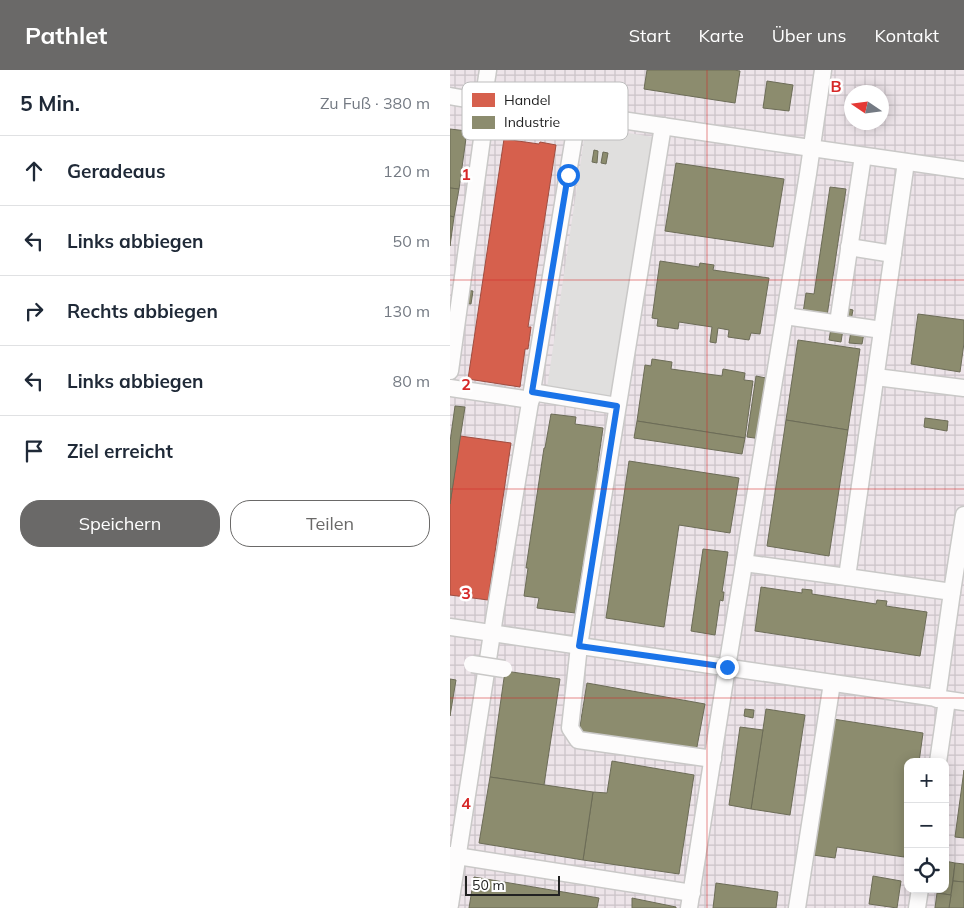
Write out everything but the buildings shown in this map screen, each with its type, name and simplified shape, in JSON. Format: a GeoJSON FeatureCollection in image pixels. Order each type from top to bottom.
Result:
{"type":"FeatureCollection","features":[{"type":"Feature","properties":{"kind":"lane"},"geometry":{"type":"LineString","coordinates":[[454,855],[690,900],[812,149],[823,70]]}},
{"type":"Feature","properties":{"kind":"lane"},"geometry":{"type":"LineString","coordinates":[[628,121],[964,170]]}},
{"type":"Feature","properties":{"kind":"lane"},"geometry":{"type":"LineString","coordinates":[[663,126],[579,646],[570,728],[578,740],[713,759]]}},
{"type":"Feature","properties":{"kind":"lane"},"geometry":{"type":"LineString","coordinates":[[450,371],[482,140]]}},
{"type":"Feature","properties":{"kind":"lane"},"geometry":{"type":"LineString","coordinates":[[450,905],[454,855],[574,140]]}},
{"type":"Feature","properties":{"kind":"lane"},"geometry":{"type":"LineString","coordinates":[[838,324],[863,156]]}},
{"type":"Feature","properties":{"kind":"lane"},"geometry":{"type":"LineString","coordinates":[[847,578],[906,162]]}},
{"type":"Feature","properties":{"kind":"lane"},"geometry":{"type":"LineString","coordinates":[[849,247],[893,254]]}},
{"type":"Feature","properties":{"kind":"lane"},"geometry":{"type":"LineString","coordinates":[[785,316],[882,330]]}},
{"type":"Feature","properties":{"kind":"lane"},"geometry":{"type":"LineString","coordinates":[[876,377],[964,388]]}},
{"type":"Feature","properties":{"kind":"lane"},"geometry":{"type":"LineString","coordinates":[[450,388],[617,406]]}},
{"type":"Feature","properties":{"kind":"lane"},"geometry":{"type":"LineString","coordinates":[[938,758],[952,592],[964,515]]}},
{"type":"Feature","properties":{"kind":"lane"},"geometry":{"type":"LineString","coordinates":[[744,563],[952,592]]}},
{"type":"Feature","properties":{"kind":"lane"},"geometry":{"type":"LineString","coordinates":[[450,627],[964,702]]}},
{"type":"Feature","properties":{"kind":"lane"},"geometry":{"type":"LineString","coordinates":[[472,664],[504,669]]}},
{"type":"Feature","properties":{"kind":"lane"},"geometry":{"type":"LineString","coordinates":[[797,908],[832,683]]}},
{"type":"Feature","properties":{"kind":"lane"},"geometry":{"type":"LineString","coordinates":[[917,908],[919,893]]}},
{"type":"Feature","properties":{"kind":"shaded area"},"geometry":{"type":"Polygon","coordinates":[[[450,70],[964,70],[964,908],[450,908],[450,70]]]}},
{"type":"Feature","properties":{"kind":"shaded area"},"geometry":{"type":"Polygon","coordinates":[[[628,133],[653,137],[613,399],[547,388],[584,140],[628,140],[628,133]]]}},
{"type":"Feature","properties":{"kind":"route"},"geometry":{"type":"LineString","coordinates":[[568,175],[532,392],[617,406],[579,646],[727,667]]}}]}
